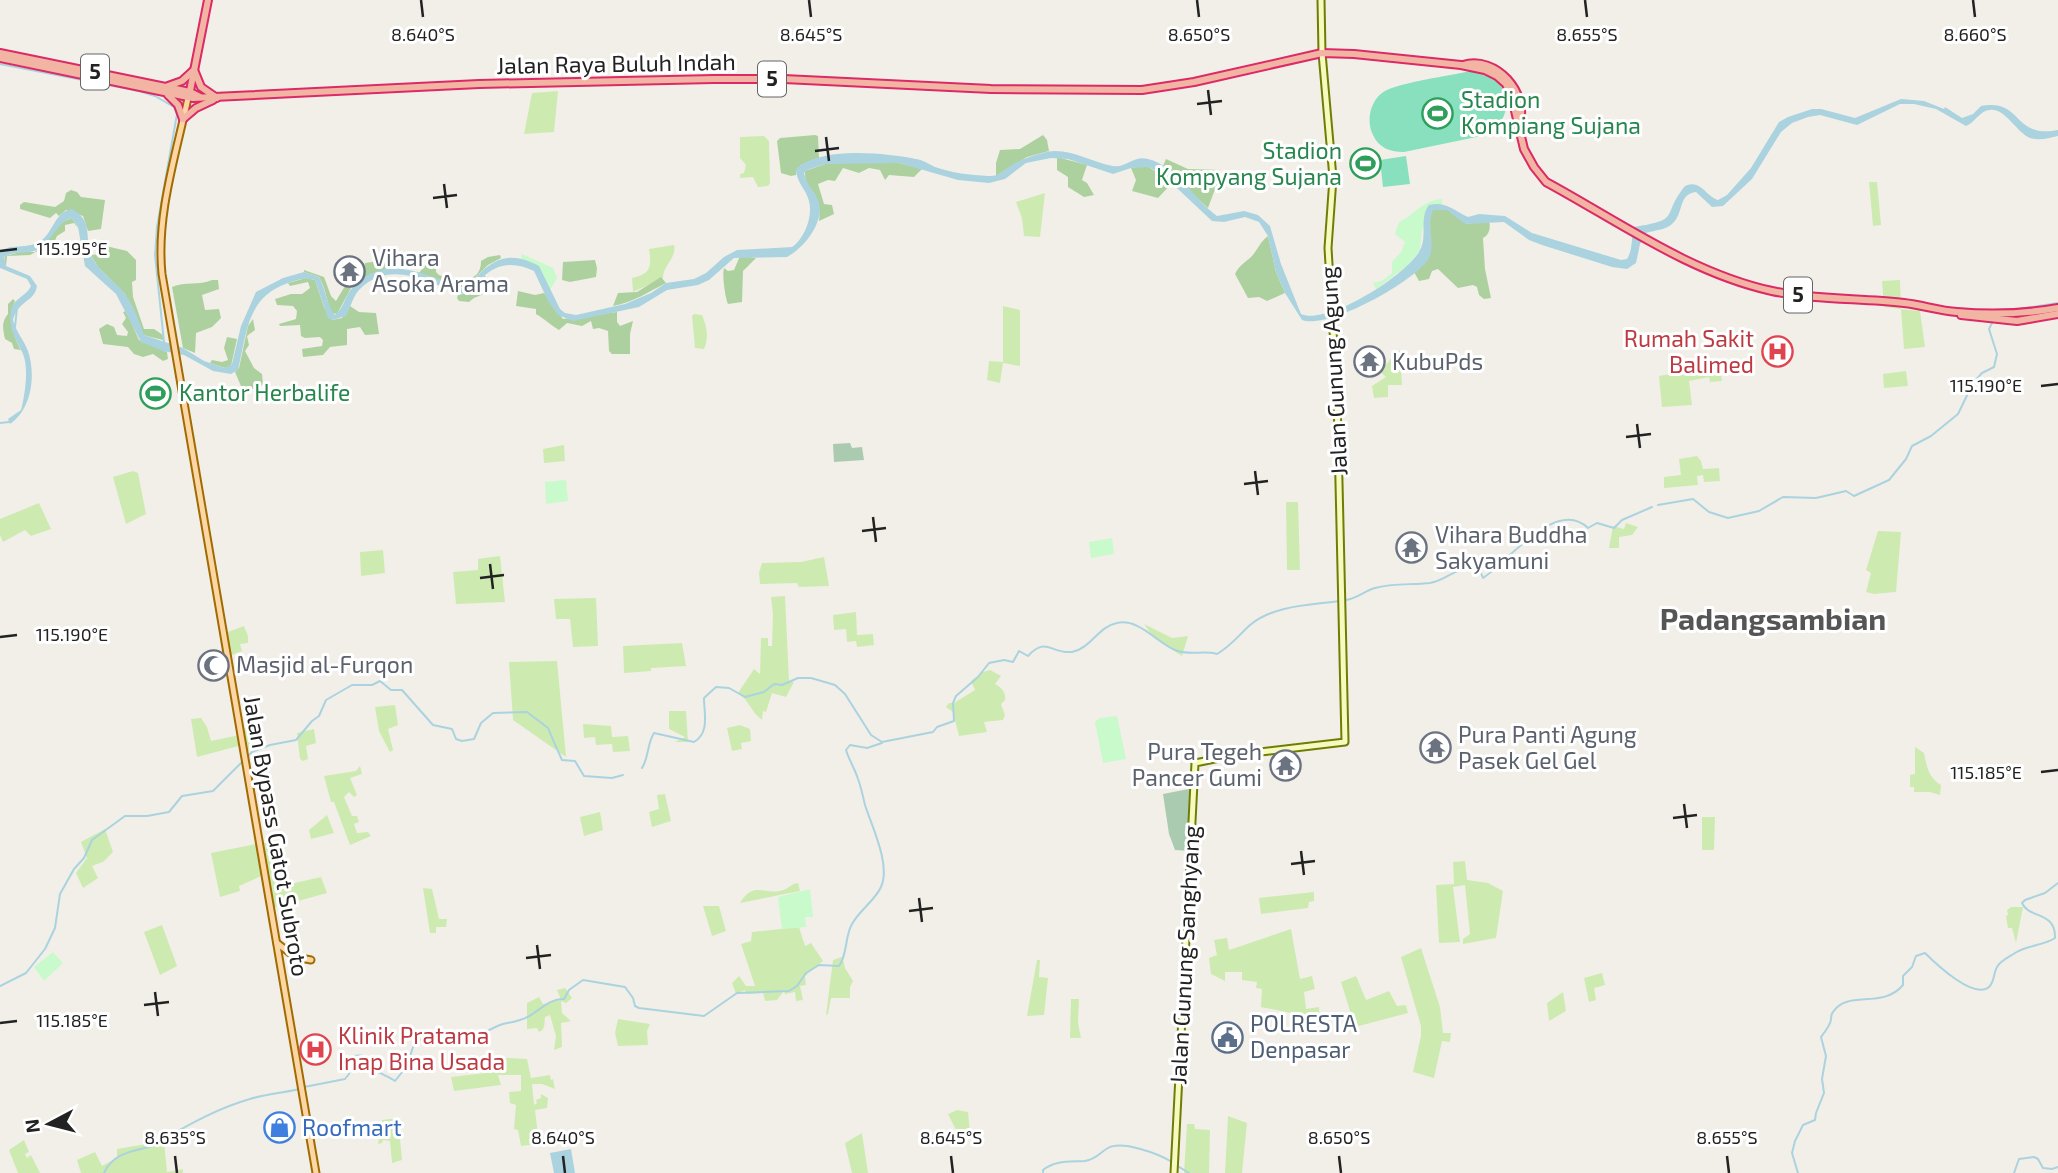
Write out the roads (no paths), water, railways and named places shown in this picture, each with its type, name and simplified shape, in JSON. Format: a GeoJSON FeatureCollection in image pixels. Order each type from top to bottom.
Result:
{"type":"FeatureCollection","features":[{"type":"Feature","properties":{"kind":"highway"},"geometry":{"type":"LineString","coordinates":[[189,95],[208,0]]}},
{"type":"Feature","properties":{"kind":"highway","name":"5"},"geometry":{"type":"LineString","coordinates":[[0,53],[189,95]]}},
{"type":"Feature","properties":{"kind":"highway","name":"5"},"geometry":{"type":"LineString","coordinates":[[1322,53],[1486,65],[1505,76],[1517,97],[1524,149],[1546,182],[1692,263],[1769,290],[1798,295],[1902,303],[1956,312],[2015,314],[2058,308]]}},
{"type":"Feature","properties":{"kind":"highway","name":"Jalan Raya Buluh Indah"},"geometry":{"type":"LineString","coordinates":[[189,95],[218,98],[479,85],[714,79],[785,79],[1000,89],[1142,90],[1194,82],[1322,53]]}},
{"type":"Feature","properties":{"kind":"highway","name":"5"},"geometry":{"type":"LineString","coordinates":[[0,58],[162,89]]}},
{"type":"Feature","properties":{"kind":"highway"},"geometry":{"type":"LineString","coordinates":[[194,70],[178,83],[162,89],[173,99],[183,119],[196,108],[218,98]]}},
{"type":"Feature","properties":{"kind":"highway"},"geometry":{"type":"LineString","coordinates":[[194,70],[201,87],[218,98]]}},
{"type":"Feature","properties":{"kind":"highway","name":"5"},"geometry":{"type":"LineString","coordinates":[[1956,312],[1969,317],[2017,321],[2058,314]]}},
{"type":"Feature","properties":{"kind":"main road","name":"Jalan Gunung Agung"},"geometry":{"type":"LineString","coordinates":[[1321,0],[1322,53],[1333,178],[1328,242],[1334,321],[1345,742]]}},
{"type":"Feature","properties":{"kind":"main road","name":"Jalan Bypass Gatot Subroto"},"geometry":{"type":"LineString","coordinates":[[189,95],[161,236],[162,274],[316,1173]]}},
{"type":"Feature","properties":{"kind":"main road","name":"Jalan Gunung Sanghyang"},"geometry":{"type":"LineString","coordinates":[[1174,1167],[1195,763],[1235,755],[1345,742]]}},
{"type":"Feature","properties":{"kind":"main road"},"geometry":{"type":"LineString","coordinates":[[277,943],[295,957],[311,960]]}},
{"type":"Feature","properties":{"kind":"water"},"geometry":{"type":"Polygon","coordinates":[[[1901,99],[1924,101],[1944,109],[1945,107],[1962,118],[1973,114],[1981,106],[1994,105],[2012,112],[2032,129],[2058,130],[2058,136],[2030,138],[1995,110],[1983,113],[1966,126],[1936,109],[1914,104],[1900,104],[1857,125],[1820,115],[1808,117],[1792,123],[1781,132],[1752,179],[1723,206],[1712,207],[1696,192],[1686,196],[1676,219],[1670,225],[1646,233],[1640,244],[1636,263],[1627,269],[1612,267],[1542,245],[1529,240],[1504,222],[1465,224],[1447,210],[1433,210],[1430,222],[1431,252],[1421,268],[1390,290],[1350,311],[1314,321],[1302,320],[1285,293],[1276,272],[1268,236],[1259,222],[1245,217],[1224,222],[1212,221],[1163,175],[1149,167],[1131,168],[1113,174],[1068,159],[1051,158],[1026,163],[1005,179],[989,183],[958,180],[899,163],[825,164],[804,173],[816,195],[820,211],[816,227],[806,241],[787,257],[734,258],[709,280],[698,285],[667,290],[639,307],[573,321],[558,315],[534,271],[519,266],[506,265],[493,270],[464,294],[412,276],[386,275],[373,279],[361,288],[346,316],[332,320],[328,318],[315,280],[298,280],[274,289],[264,297],[247,329],[238,370],[231,374],[213,371],[184,355],[163,351],[141,342],[116,294],[85,266],[78,227],[72,218],[63,223],[41,248],[4,257],[6,266],[30,276],[37,286],[33,296],[19,308],[13,320],[28,351],[32,381],[23,410],[10,424],[8,419],[21,410],[26,374],[25,360],[12,329],[11,311],[14,303],[31,286],[27,279],[0,268],[0,251],[37,243],[46,236],[58,217],[72,209],[84,219],[92,257],[128,299],[144,335],[183,348],[204,361],[225,368],[232,364],[241,326],[256,292],[283,278],[304,272],[319,277],[335,315],[353,287],[366,276],[379,271],[406,270],[462,288],[493,263],[507,258],[522,259],[539,266],[560,309],[576,315],[625,304],[666,283],[694,279],[737,250],[792,247],[804,232],[810,213],[809,201],[796,169],[821,157],[854,153],[916,159],[948,171],[988,176],[1000,174],[1026,158],[1054,151],[1071,153],[1113,166],[1148,159],[1168,169],[1217,216],[1244,211],[1258,215],[1270,226],[1281,264],[1301,314],[1313,316],[1348,305],[1402,271],[1421,248],[1424,215],[1429,205],[1445,205],[1468,217],[1479,214],[1505,216],[1532,233],[1621,260],[1627,259],[1634,227],[1665,219],[1685,186],[1699,186],[1718,200],[1727,195],[1751,168],[1779,122],[1812,109],[1855,118],[1901,99]]]}},
{"type":"Feature","properties":{"kind":"water"},"geometry":{"type":"Polygon","coordinates":[[[571,1149],[575,1173],[554,1173],[550,1153],[571,1149]]]}},
{"type":"Feature","properties":{"kind":"waterway"},"geometry":{"type":"LineString","coordinates":[[0,64],[139,91],[155,96],[174,107],[177,114],[157,227],[155,255],[164,342]]}},
{"type":"Feature","properties":{"kind":"waterway"},"geometry":{"type":"LineString","coordinates":[[2006,311],[2058,303]]}},
{"type":"Feature","properties":{"kind":"waterway"},"geometry":{"type":"LineString","coordinates":[[15,327],[17,308]]}},
{"type":"Feature","properties":{"kind":"waterway"},"geometry":{"type":"LineString","coordinates":[[1658,505],[1693,499],[1709,512],[1728,518],[1759,511],[1783,497],[1816,498],[1846,491],[1854,496],[1889,480],[1906,459],[1912,446],[1931,436],[1958,414],[1973,383],[1982,373],[1994,367],[1997,354],[1989,329],[1993,321]]}},
{"type":"Feature","properties":{"kind":"waterway"},"geometry":{"type":"LineString","coordinates":[[0,423],[9,422]]}},
{"type":"Feature","properties":{"kind":"waterway"},"geometry":{"type":"LineString","coordinates":[[1345,600],[1382,586],[1430,583],[1466,569],[1481,573],[1483,578],[1547,526],[1562,520],[1575,521],[1588,528],[1597,523],[1614,528],[1622,520],[1652,507]]}},
{"type":"Feature","properties":{"kind":"waterway"},"geometry":{"type":"LineString","coordinates":[[642,768],[654,733],[694,742],[699,738],[705,722],[704,698],[716,687],[729,688],[745,697],[764,692],[774,684],[782,685],[798,678],[811,678],[835,685],[845,694],[871,735],[882,742],[933,732],[937,727],[954,721],[953,703],[956,696],[978,677],[989,663],[1004,660],[1013,662],[1019,651],[1028,656],[1044,646],[1072,652],[1084,647],[1105,628],[1125,622],[1140,627],[1175,650],[1217,654],[1250,625],[1270,613],[1339,601]]}},
{"type":"Feature","properties":{"kind":"waterway"},"geometry":{"type":"LineString","coordinates":[[0,986],[26,973],[45,949],[55,928],[60,894],[74,869],[84,858],[92,840],[125,816],[169,812],[182,796],[213,791],[252,752],[296,740],[319,716],[326,700],[352,685],[372,685],[380,681],[391,690],[402,690],[433,725],[452,729],[456,739],[462,741],[474,739],[481,723],[493,713],[527,712],[548,728],[562,760],[575,761],[584,776],[612,778],[623,775]]}},
{"type":"Feature","properties":{"kind":"waterway"},"geometry":{"type":"LineString","coordinates":[[304,1087],[345,1079],[349,1074],[349,1057],[360,1056],[366,1057],[378,1071],[395,1081],[407,1066],[413,1047],[419,1040],[441,1036],[450,1044],[470,1040],[497,1026],[527,1017],[552,1001],[564,999],[569,990],[583,980],[625,987],[635,1006],[639,1008],[704,1016],[737,993],[789,991],[797,986],[806,973],[819,965],[839,966],[851,926],[881,887],[884,868],[857,775],[846,750],[850,745],[867,748],[882,743]]}},
{"type":"Feature","properties":{"kind":"waterway"},"geometry":{"type":"LineString","coordinates":[[1798,1173],[1792,1153],[1803,1125],[1815,1120],[1824,1093],[1822,1079],[1826,1056],[1821,1037],[1839,1005],[1885,997],[1895,992],[1903,985],[1903,976],[1912,967],[1916,956],[1925,953],[1965,985],[1982,990],[1989,987],[2002,961],[2020,950],[2055,938],[2051,923],[2025,908],[2022,903],[2045,893],[2058,883]]}},
{"type":"Feature","properties":{"kind":"waterway"},"geometry":{"type":"LineString","coordinates":[[104,1173],[114,1159],[121,1155],[161,1143],[162,1140],[215,1112],[256,1097],[299,1089]]}},
{"type":"Feature","properties":{"kind":"waterway"},"geometry":{"type":"LineString","coordinates":[[1043,1173],[1043,1170],[1063,1162],[1089,1160],[1114,1146],[1140,1149],[1172,1162]]}},
{"type":"Feature","properties":{"kind":"waterway"},"geometry":{"type":"LineString","coordinates":[[2014,1173],[2019,1159],[2034,1157],[2043,1168],[2058,1167]]}},
{"type":"Feature","properties":{"kind":"waterway"},"geometry":{"type":"LineString","coordinates":[[1176,1165],[1189,1173]]}},
{"type":"Feature","properties":{"kind":"place","name":"Stadion Kompiang Sujana"},"geometry":{"type":"Point","coordinates":[1438,113]}},
{"type":"Feature","properties":{"kind":"place","name":"Stadion Kompyang Sujana"},"geometry":{"type":"Point","coordinates":[1365,164]}},
{"type":"Feature","properties":{"kind":"place","name":"Vihara Asoka Arama"},"geometry":{"type":"Point","coordinates":[349,271]}},
{"type":"Feature","properties":{"kind":"place","name":"Rumah Sakit Balimed"},"geometry":{"type":"Point","coordinates":[1777,352]}},
{"type":"Feature","properties":{"kind":"place","name":"KubuPds"},"geometry":{"type":"Point","coordinates":[1369,362]}},
{"type":"Feature","properties":{"kind":"place","name":"Kantor Herbalife"},"geometry":{"type":"Point","coordinates":[156,393]}},
{"type":"Feature","properties":{"kind":"place","name":"Vihara Buddha Sakyamuni"},"geometry":{"type":"Point","coordinates":[1412,548]}},
{"type":"Feature","properties":{"kind":"place","name":"Masjid al-Furqon"},"geometry":{"type":"Point","coordinates":[213,665]}},
{"type":"Feature","properties":{"kind":"place","name":"Pura Panti Agung Pasek Gel Gel"},"geometry":{"type":"Point","coordinates":[1435,748]}},
{"type":"Feature","properties":{"kind":"place","name":"Pura Tegeh Pancer Gumi"},"geometry":{"type":"Point","coordinates":[1285,765]}},
{"type":"Feature","properties":{"kind":"place","name":"POLRESTA Denpasar"},"geometry":{"type":"Point","coordinates":[1227,1037]}},
{"type":"Feature","properties":{"kind":"place","name":"Klinik Pratama Inap Bina Usada"},"geometry":{"type":"Point","coordinates":[315,1049]}},
{"type":"Feature","properties":{"kind":"place","name":"Roofmart"},"geometry":{"type":"Point","coordinates":[279,1128]}},
{"type":"Feature","properties":{"kind":"district","name":"Padangsambian"},"geometry":{"type":"Point","coordinates":[1773,620]}}]}
